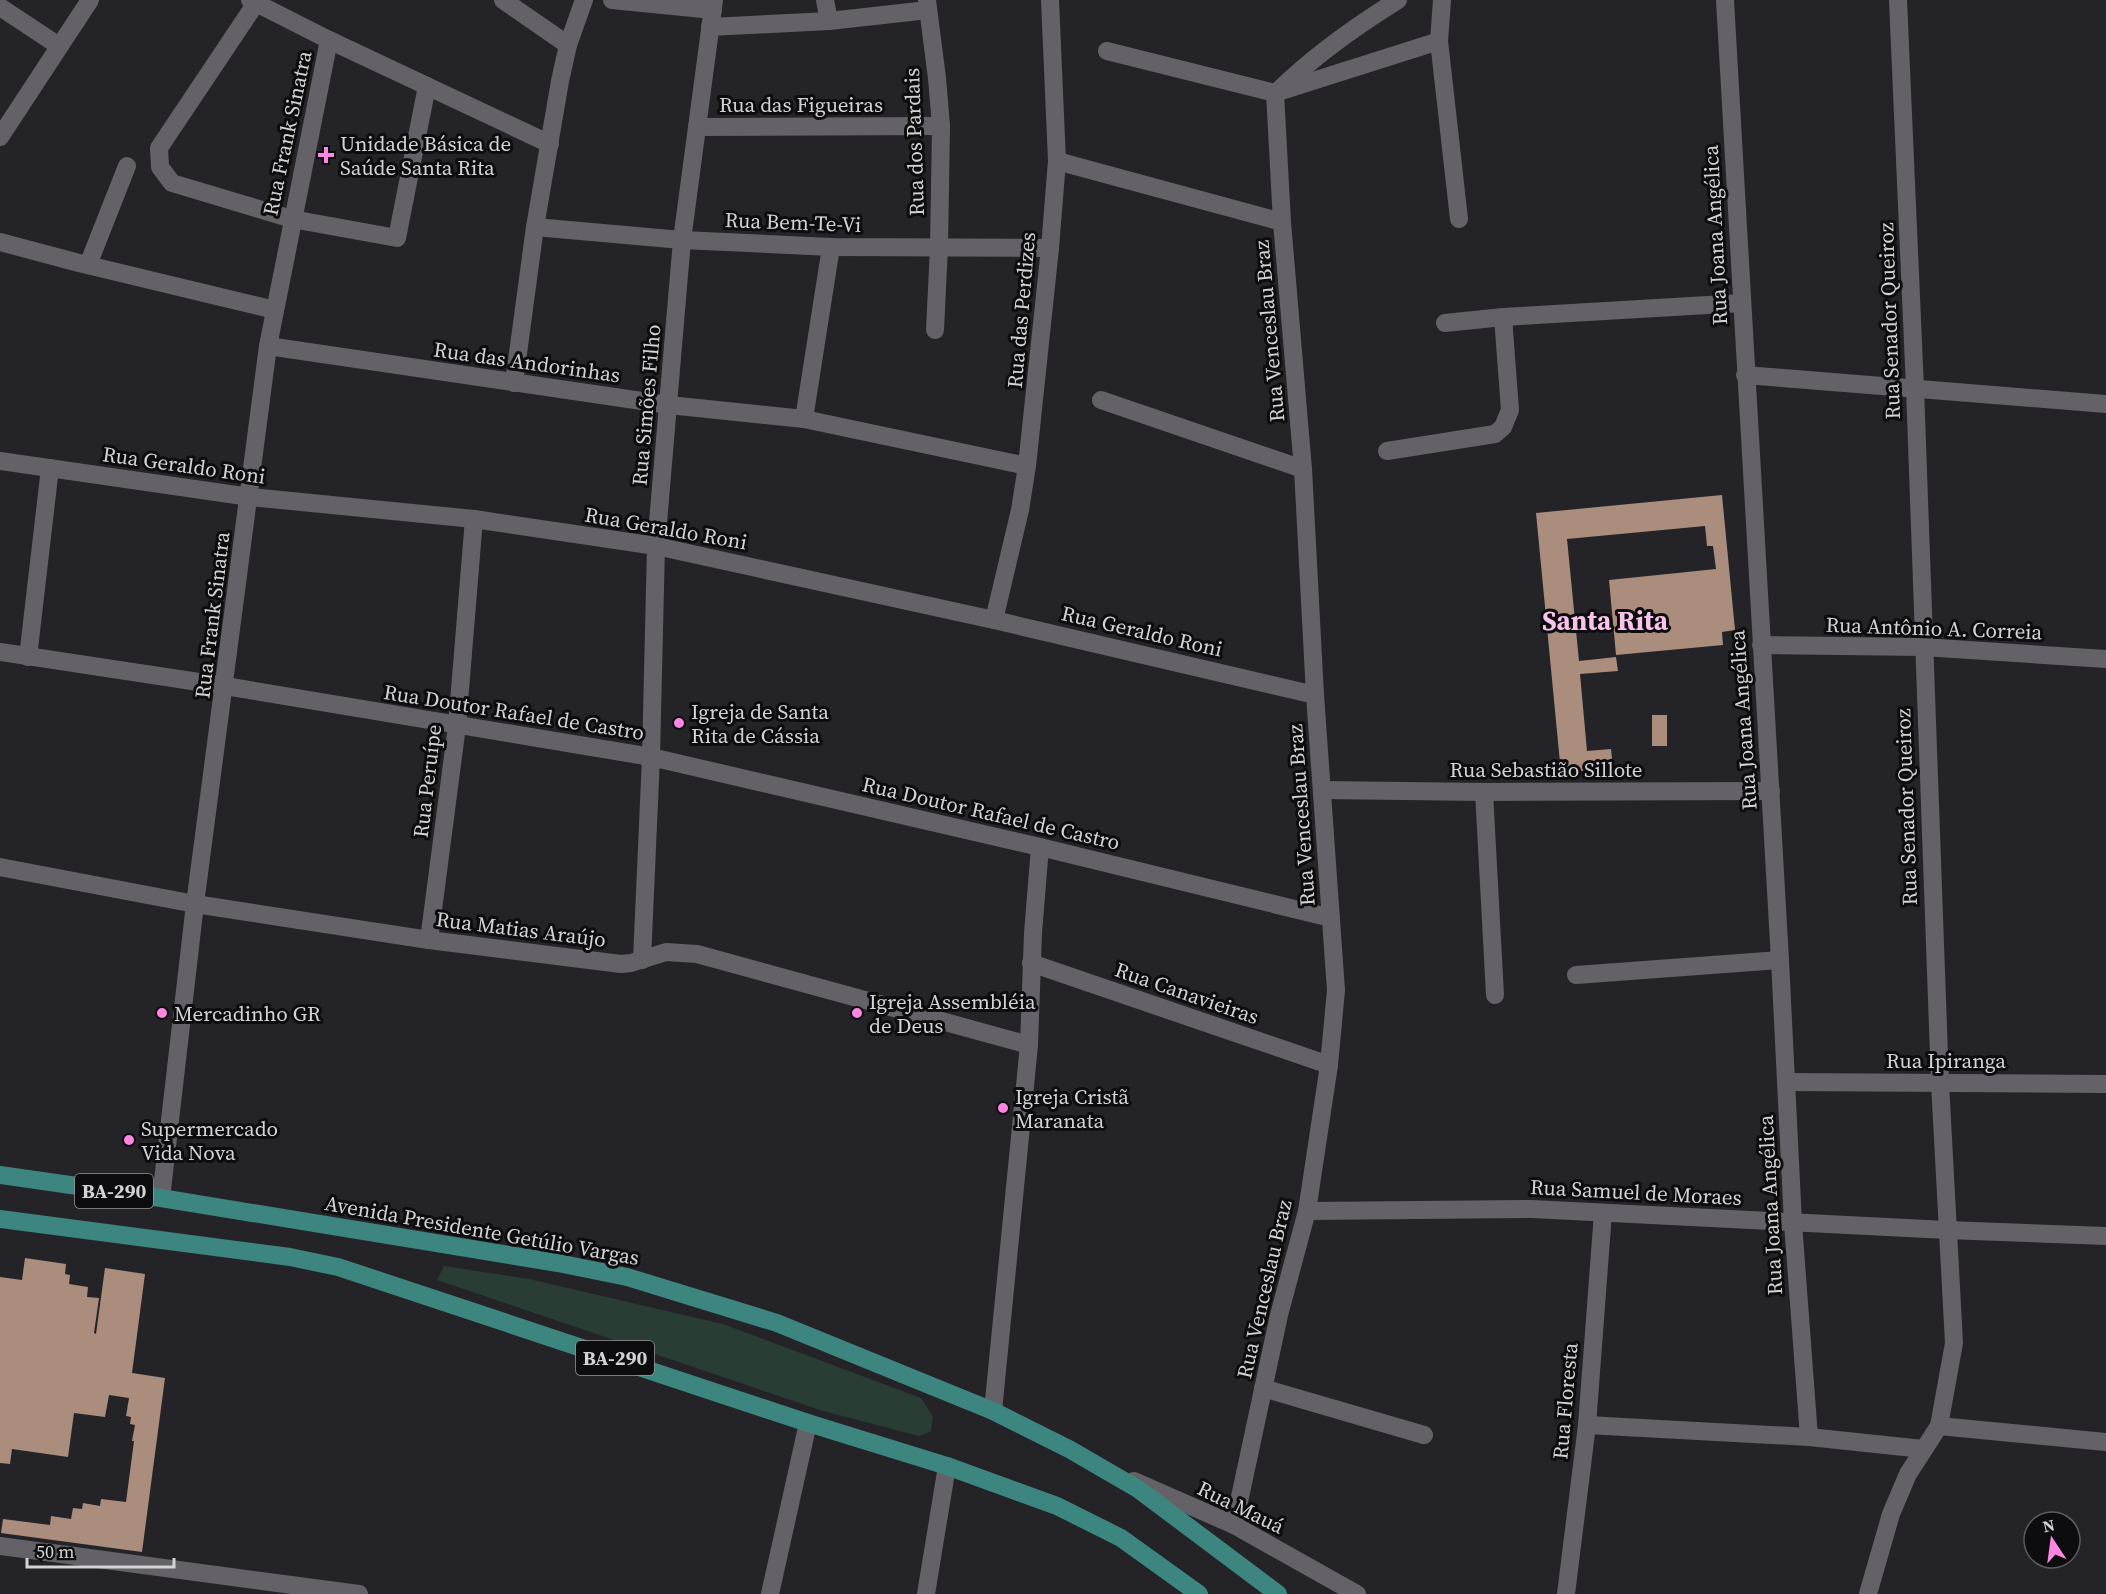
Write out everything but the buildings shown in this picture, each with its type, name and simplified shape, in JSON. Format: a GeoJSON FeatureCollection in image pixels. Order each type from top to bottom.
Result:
{"type":"FeatureCollection","features":[{"type":"Feature","properties":{"kind":"main road","name":"Avenida Presidente Getúlio Vargas"},"geometry":{"type":"LineString","coordinates":[[2,1176],[161,1198],[461,1246],[627,1277],[777,1323],[993,1410],[1102,1468],[1138,1489],[1278,1594]]}},
{"type":"Feature","properties":{"kind":"main road","name":"BA-290"},"geometry":{"type":"LineString","coordinates":[[0,1219],[290,1257],[338,1267],[808,1423],[947,1466],[1057,1506],[1121,1538],[1198,1594]]}},
{"type":"Feature","properties":{"kind":"street"},"geometry":{"type":"LineString","coordinates":[[0,137],[90,0]]}},
{"type":"Feature","properties":{"kind":"street"},"geometry":{"type":"LineString","coordinates":[[502,0],[568,45]]}},
{"type":"Feature","properties":{"kind":"street"},"geometry":{"type":"LineString","coordinates":[[514,383],[535,227],[568,45],[584,0]]}},
{"type":"Feature","properties":{"kind":"street"},"geometry":{"type":"LineString","coordinates":[[612,0],[713,12],[829,21],[928,5]]}},
{"type":"Feature","properties":{"kind":"street"},"geometry":{"type":"LineString","coordinates":[[825,0],[829,21]]}},
{"type":"Feature","properties":{"kind":"street","name":"Rua das Perdizes"},"geometry":{"type":"LineString","coordinates":[[994,620],[1020,510],[1027,466],[1050,248],[1057,161],[1050,0]]}},
{"type":"Feature","properties":{"kind":"street"},"geometry":{"type":"LineString","coordinates":[[1275,93],[1304,65],[1398,0]]}},
{"type":"Feature","properties":{"kind":"street"},"geometry":{"type":"LineString","coordinates":[[1442,0],[1439,41],[1460,219]]}},
{"type":"Feature","properties":{"kind":"street","name":"Rua Joana Angélica"},"geometry":{"type":"LineString","coordinates":[[1725,0],[1745,375],[1771,791],[1792,1222],[1809,1437]]}},
{"type":"Feature","properties":{"kind":"street","name":"Rua Senador Queiroz"},"geometry":{"type":"LineString","coordinates":[[1868,1594],[1891,1514],[1908,1474],[1939,1426],[1954,1343],[1940,1083],[1915,388],[1898,0]]}},
{"type":"Feature","properties":{"kind":"street"},"geometry":{"type":"LineString","coordinates":[[427,86],[397,238],[292,219],[171,183],[160,167],[159,148],[253,2],[550,144]]}},
{"type":"Feature","properties":{"kind":"street","name":"Rua dos Pardais"},"geometry":{"type":"LineString","coordinates":[[928,5],[941,126],[935,330]]}},
{"type":"Feature","properties":{"kind":"street"},"geometry":{"type":"LineString","coordinates":[[0,7],[59,46]]}},
{"type":"Feature","properties":{"kind":"street","name":"Rua Simões Filho"},"geometry":{"type":"LineString","coordinates":[[642,960],[651,757],[656,546],[682,240],[713,12]]}},
{"type":"Feature","properties":{"kind":"street","name":"Rua Frank Sinatra"},"geometry":{"type":"LineString","coordinates":[[161,1198],[195,904],[268,346],[329,40]]}},
{"type":"Feature","properties":{"kind":"street"},"geometry":{"type":"LineString","coordinates":[[1107,51],[1275,93],[1439,41]]}},
{"type":"Feature","properties":{"kind":"street","name":"Rua Venceslau Braz"},"geometry":{"type":"LineString","coordinates":[[1234,1525],[1279,1315],[1307,1210],[1329,1065],[1336,990],[1315,695],[1303,469],[1282,222],[1275,93]]}},
{"type":"Feature","properties":{"kind":"street","name":"Rua das Figueiras"},"geometry":{"type":"LineString","coordinates":[[697,127],[941,126]]}},
{"type":"Feature","properties":{"kind":"street"},"geometry":{"type":"LineString","coordinates":[[1057,161],[1282,222]]}},
{"type":"Feature","properties":{"kind":"street"},"geometry":{"type":"LineString","coordinates":[[88,265],[127,166]]}},
{"type":"Feature","properties":{"kind":"street","name":"Rua Bem-Te-Vi"},"geometry":{"type":"LineString","coordinates":[[535,227],[682,240],[831,247],[1050,248]]}},
{"type":"Feature","properties":{"kind":"street"},"geometry":{"type":"LineString","coordinates":[[0,242],[275,310]]}},
{"type":"Feature","properties":{"kind":"street"},"geometry":{"type":"LineString","coordinates":[[804,419],[831,247]]}},
{"type":"Feature","properties":{"kind":"street"},"geometry":{"type":"LineString","coordinates":[[1445,323],[1503,317],[1742,303]]}},
{"type":"Feature","properties":{"kind":"street"},"geometry":{"type":"LineString","coordinates":[[1387,451],[1495,434],[1503,427],[1510,410],[1503,317]]}},
{"type":"Feature","properties":{"kind":"street","name":"Rua das Andorinhas"},"geometry":{"type":"LineString","coordinates":[[268,346],[669,405],[804,419],[1027,466]]}},
{"type":"Feature","properties":{"kind":"street"},"geometry":{"type":"LineString","coordinates":[[1745,375],[2106,404]]}},
{"type":"Feature","properties":{"kind":"street"},"geometry":{"type":"LineString","coordinates":[[1101,400],[1303,469]]}},
{"type":"Feature","properties":{"kind":"street","name":"Rua Geraldo Roni"},"geometry":{"type":"LineString","coordinates":[[0,461],[250,497],[474,519],[656,546],[994,620],[1315,695]]}},
{"type":"Feature","properties":{"kind":"street"},"geometry":{"type":"LineString","coordinates":[[28,657],[50,468]]}},
{"type":"Feature","properties":{"kind":"street","name":"Rua Peruípe"},"geometry":{"type":"LineString","coordinates":[[429,940],[457,726],[474,519]]}},
{"type":"Feature","properties":{"kind":"street","name":"Rua Antônio A. Correia"},"geometry":{"type":"LineString","coordinates":[[1761,645],[1923,647],[2106,659]]}},
{"type":"Feature","properties":{"kind":"street","name":"Rua Doutor Rafael de Castro"},"geometry":{"type":"LineString","coordinates":[[0,652],[225,686],[651,757],[1040,847],[1331,918]]}},
{"type":"Feature","properties":{"kind":"street","name":"Rua Sebastião Sillote"},"geometry":{"type":"LineString","coordinates":[[1322,790],[1771,791]]}},
{"type":"Feature","properties":{"kind":"street"},"geometry":{"type":"LineString","coordinates":[[1485,792],[1495,996]]}},
{"type":"Feature","properties":{"kind":"street"},"geometry":{"type":"LineString","coordinates":[[993,1410],[1029,1045],[1031,963],[1040,847]]}},
{"type":"Feature","properties":{"kind":"street","name":"Rua Matias Araújo"},"geometry":{"type":"LineString","coordinates":[[0,867],[195,904],[429,940],[621,964],[666,952],[698,954],[1029,1045]]}},
{"type":"Feature","properties":{"kind":"street"},"geometry":{"type":"LineString","coordinates":[[1576,975],[1780,960]]}},
{"type":"Feature","properties":{"kind":"street","name":"Rua Canavieiras"},"geometry":{"type":"LineString","coordinates":[[1031,963],[1329,1065]]}},
{"type":"Feature","properties":{"kind":"street","name":"Rua Ipiranga"},"geometry":{"type":"LineString","coordinates":[[1786,1082],[2106,1084]]}},
{"type":"Feature","properties":{"kind":"street","name":"Rua Samuel de Moraes"},"geometry":{"type":"LineString","coordinates":[[1307,1210],[1532,1209],[2106,1236]]}},
{"type":"Feature","properties":{"kind":"street","name":"Rua Floresta"},"geometry":{"type":"LineString","coordinates":[[1566,1594],[1587,1425],[1603,1212]]}},
{"type":"Feature","properties":{"kind":"street"},"geometry":{"type":"LineString","coordinates":[[1263,1388],[1424,1435]]}},
{"type":"Feature","properties":{"kind":"street"},"geometry":{"type":"LineString","coordinates":[[770,1594],[808,1423]]}},
{"type":"Feature","properties":{"kind":"street"},"geometry":{"type":"LineString","coordinates":[[1587,1425],[1809,1437],[1923,1449]]}},
{"type":"Feature","properties":{"kind":"street"},"geometry":{"type":"LineString","coordinates":[[1939,1426],[2106,1442]]}},
{"type":"Feature","properties":{"kind":"street"},"geometry":{"type":"LineString","coordinates":[[926,1594],[947,1466]]}},
{"type":"Feature","properties":{"kind":"street","name":"Rua Mauá"},"geometry":{"type":"LineString","coordinates":[[1102,1468],[1234,1525],[1357,1594]]}},
{"type":"Feature","properties":{"kind":"street"},"geometry":{"type":"LineString","coordinates":[[0,1546],[285,1589],[359,1594]]}},
{"type":"Feature","properties":{"kind":"green space"},"geometry":{"type":"Polygon","coordinates":[[[444,1266],[529,1279],[723,1324],[921,1398],[933,1417],[931,1431],[919,1436],[823,1411],[437,1280],[444,1266]]]}},
{"type":"Feature","properties":{"kind":"place","name":"Unidade Básica de Saúde Santa Rita"},"geometry":{"type":"Point","coordinates":[326,155]}},
{"type":"Feature","properties":{"kind":"place","name":"Igreja de Santa Rita de Cássia"},"geometry":{"type":"Point","coordinates":[679,723]}},
{"type":"Feature","properties":{"kind":"place","name":"Mercadinho GR"},"geometry":{"type":"Point","coordinates":[162,1013]}},
{"type":"Feature","properties":{"kind":"place","name":"Igreja Assembléia de Deus"},"geometry":{"type":"Point","coordinates":[857,1013]}},
{"type":"Feature","properties":{"kind":"place","name":"Igreja Cristã Maranata"},"geometry":{"type":"Point","coordinates":[1003,1108]}},
{"type":"Feature","properties":{"kind":"place","name":"Supermercado Vida Nova"},"geometry":{"type":"Point","coordinates":[129,1140]}},
{"type":"Feature","properties":{"kind":"district","name":"Santa Rita"},"geometry":{"type":"Point","coordinates":[1605,620]}}]}
